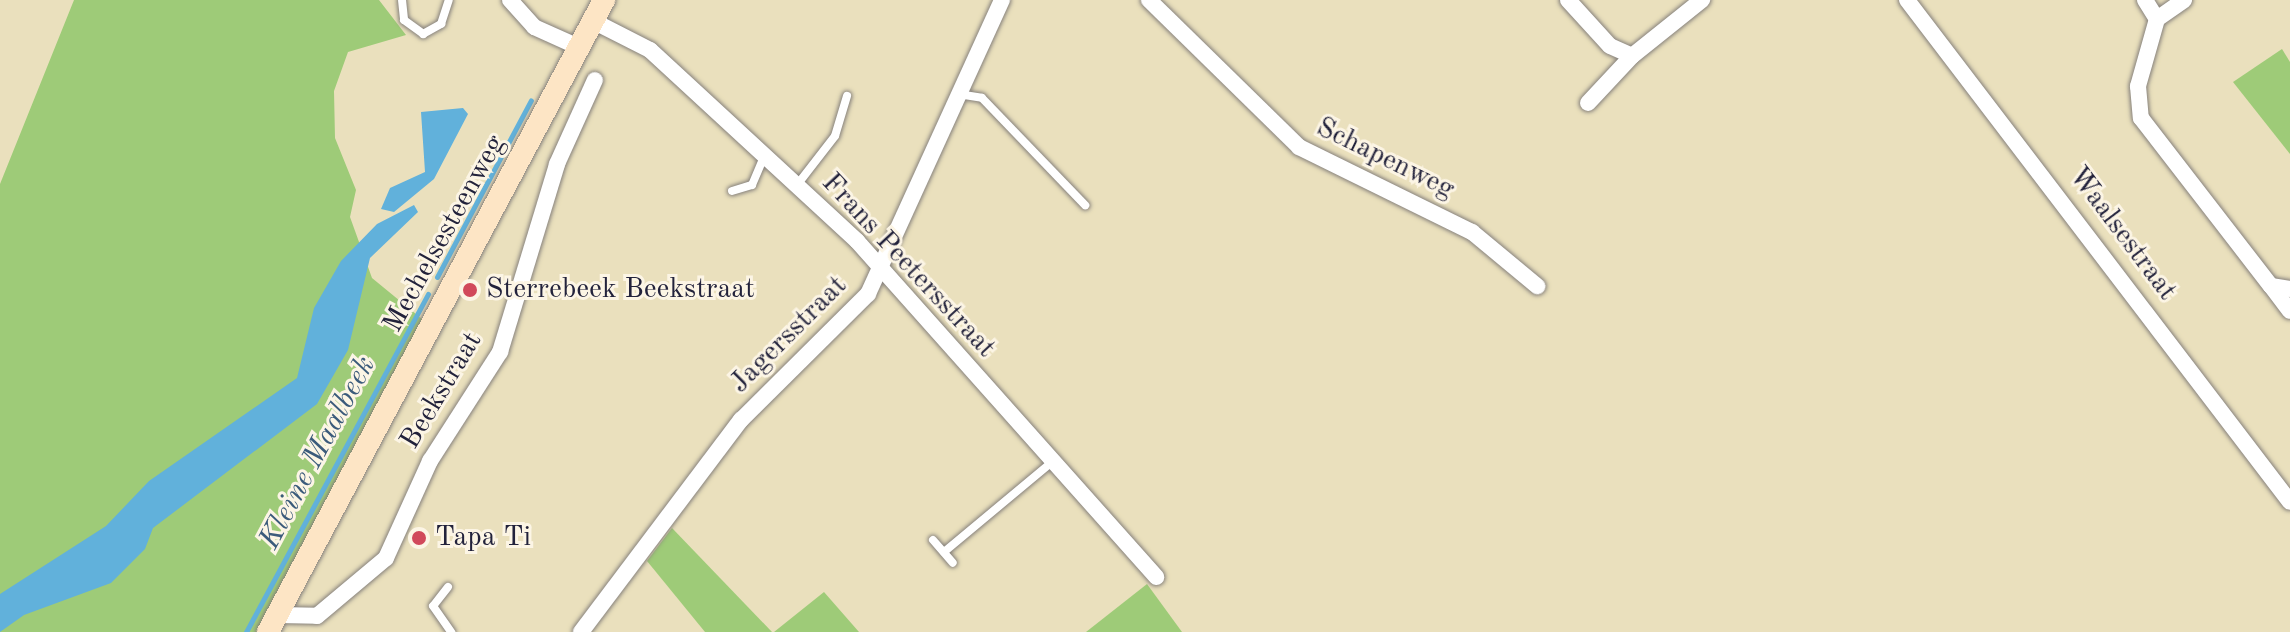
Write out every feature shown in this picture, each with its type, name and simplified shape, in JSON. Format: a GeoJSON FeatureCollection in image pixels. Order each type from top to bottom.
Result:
{"type":"FeatureCollection","features":[{"type":"Feature","properties":{"kind":"main road","name":"Mechelsesteenweg"},"geometry":{"type":"LineString","coordinates":[[273,623],[448,293],[503,216],[536,131],[604,0]]}},
{"type":"Feature","properties":{"kind":"street"},"geometry":{"type":"LineString","coordinates":[[510,0],[534,27],[581,48]]}},
{"type":"Feature","properties":{"kind":"street","name":"Jagersstraat"},"geometry":{"type":"LineString","coordinates":[[581,632],[741,420],[868,294],[878,265],[1002,0]]}},
{"type":"Feature","properties":{"kind":"street","name":"Schapenweg"},"geometry":{"type":"LineString","coordinates":[[1149,0],[1299,147],[1472,232],[1537,286]]}},
{"type":"Feature","properties":{"kind":"street"},"geometry":{"type":"LineString","coordinates":[[1568,0],[1610,46],[1632,56]]}},
{"type":"Feature","properties":{"kind":"street"},"geometry":{"type":"LineString","coordinates":[[1588,103],[1632,56],[1702,0]]}},
{"type":"Feature","properties":{"kind":"street","name":"Waalsestraat"},"geometry":{"type":"LineString","coordinates":[[1907,0],[2290,502]]}},
{"type":"Feature","properties":{"kind":"street"},"geometry":{"type":"LineString","coordinates":[[2145,0],[2157,19]]}},
{"type":"Feature","properties":{"kind":"street"},"geometry":{"type":"LineString","coordinates":[[2184,0],[2157,19],[2138,86],[2141,118],[2290,311]]}},
{"type":"Feature","properties":{"kind":"street","name":"Frans Peetersstraat"},"geometry":{"type":"LineString","coordinates":[[595,22],[640,42],[765,155],[878,265],[1051,463],[1156,577]]}},
{"type":"Feature","properties":{"kind":"street","name":"Beekstraat"},"geometry":{"type":"LineString","coordinates":[[273,623],[317,616],[386,558],[430,461],[496,361],[561,151],[595,80]]}},
{"type":"Feature","properties":{"kind":"street"},"geometry":{"type":"LineString","coordinates":[[2271,286],[2290,289]]}},
{"type":"Feature","properties":{"kind":"lane"},"geometry":{"type":"LineString","coordinates":[[402,0],[404,20],[423,34],[441,24],[449,0]]}},
{"type":"Feature","properties":{"kind":"lane"},"geometry":{"type":"LineString","coordinates":[[958,94],[982,98],[1085,205]]}},
{"type":"Feature","properties":{"kind":"lane"},"geometry":{"type":"LineString","coordinates":[[797,185],[835,136],[847,96]]}},
{"type":"Feature","properties":{"kind":"lane"},"geometry":{"type":"LineString","coordinates":[[732,191],[752,185],[765,155]]}},
{"type":"Feature","properties":{"kind":"lane"},"geometry":{"type":"LineString","coordinates":[[944,552],[1051,463]]}},
{"type":"Feature","properties":{"kind":"lane"},"geometry":{"type":"LineString","coordinates":[[933,540],[953,563]]}},
{"type":"Feature","properties":{"kind":"lane"},"geometry":{"type":"LineString","coordinates":[[448,587],[433,606],[451,632]]}},
{"type":"Feature","properties":{"kind":"green space"},"geometry":{"type":"Polygon","coordinates":[[[74,0],[379,0],[406,35],[348,52],[334,91],[335,138],[356,190],[350,217],[372,278],[422,319],[261,632],[0,632],[0,184],[74,0]]]}},
{"type":"Feature","properties":{"kind":"green space"},"geometry":{"type":"Polygon","coordinates":[[[2282,49],[2290,62],[2290,154],[2233,82],[2282,49]]]}},
{"type":"Feature","properties":{"kind":"green space"},"geometry":{"type":"Polygon","coordinates":[[[672,528],[772,632],[705,632],[647,561],[672,528]]]}},
{"type":"Feature","properties":{"kind":"green space"},"geometry":{"type":"Polygon","coordinates":[[[1147,584],[1182,632],[1086,632],[1147,584]]]}},
{"type":"Feature","properties":{"kind":"green space"},"geometry":{"type":"Polygon","coordinates":[[[824,592],[859,632],[774,632],[824,592]]]}},
{"type":"Feature","properties":{"kind":"water"},"geometry":{"type":"Polygon","coordinates":[[[463,108],[468,114],[434,179],[394,212],[381,209],[390,188],[425,172],[421,112],[463,108]]]}},
{"type":"Feature","properties":{"kind":"water"},"geometry":{"type":"Polygon","coordinates":[[[414,205],[418,212],[370,258],[348,350],[317,404],[153,528],[145,549],[111,583],[24,615],[0,632],[0,594],[106,526],[149,481],[297,378],[314,308],[341,261],[377,224],[414,205]]]}},
{"type":"Feature","properties":{"kind":"waterway","name":"Kleine Maalbeek"},"geometry":{"type":"LineString","coordinates":[[437,277],[531,100]]}},
{"type":"Feature","properties":{"kind":"waterway","name":"Kleine Maalbeek"},"geometry":{"type":"LineString","coordinates":[[246,632],[428,294]]}},
{"type":"Feature","properties":{"kind":"place","name":"Sterrebeek Beekstraat"},"geometry":{"type":"Point","coordinates":[470,290]}},
{"type":"Feature","properties":{"kind":"place","name":"Tapa Ti"},"geometry":{"type":"Point","coordinates":[419,538]}}]}
